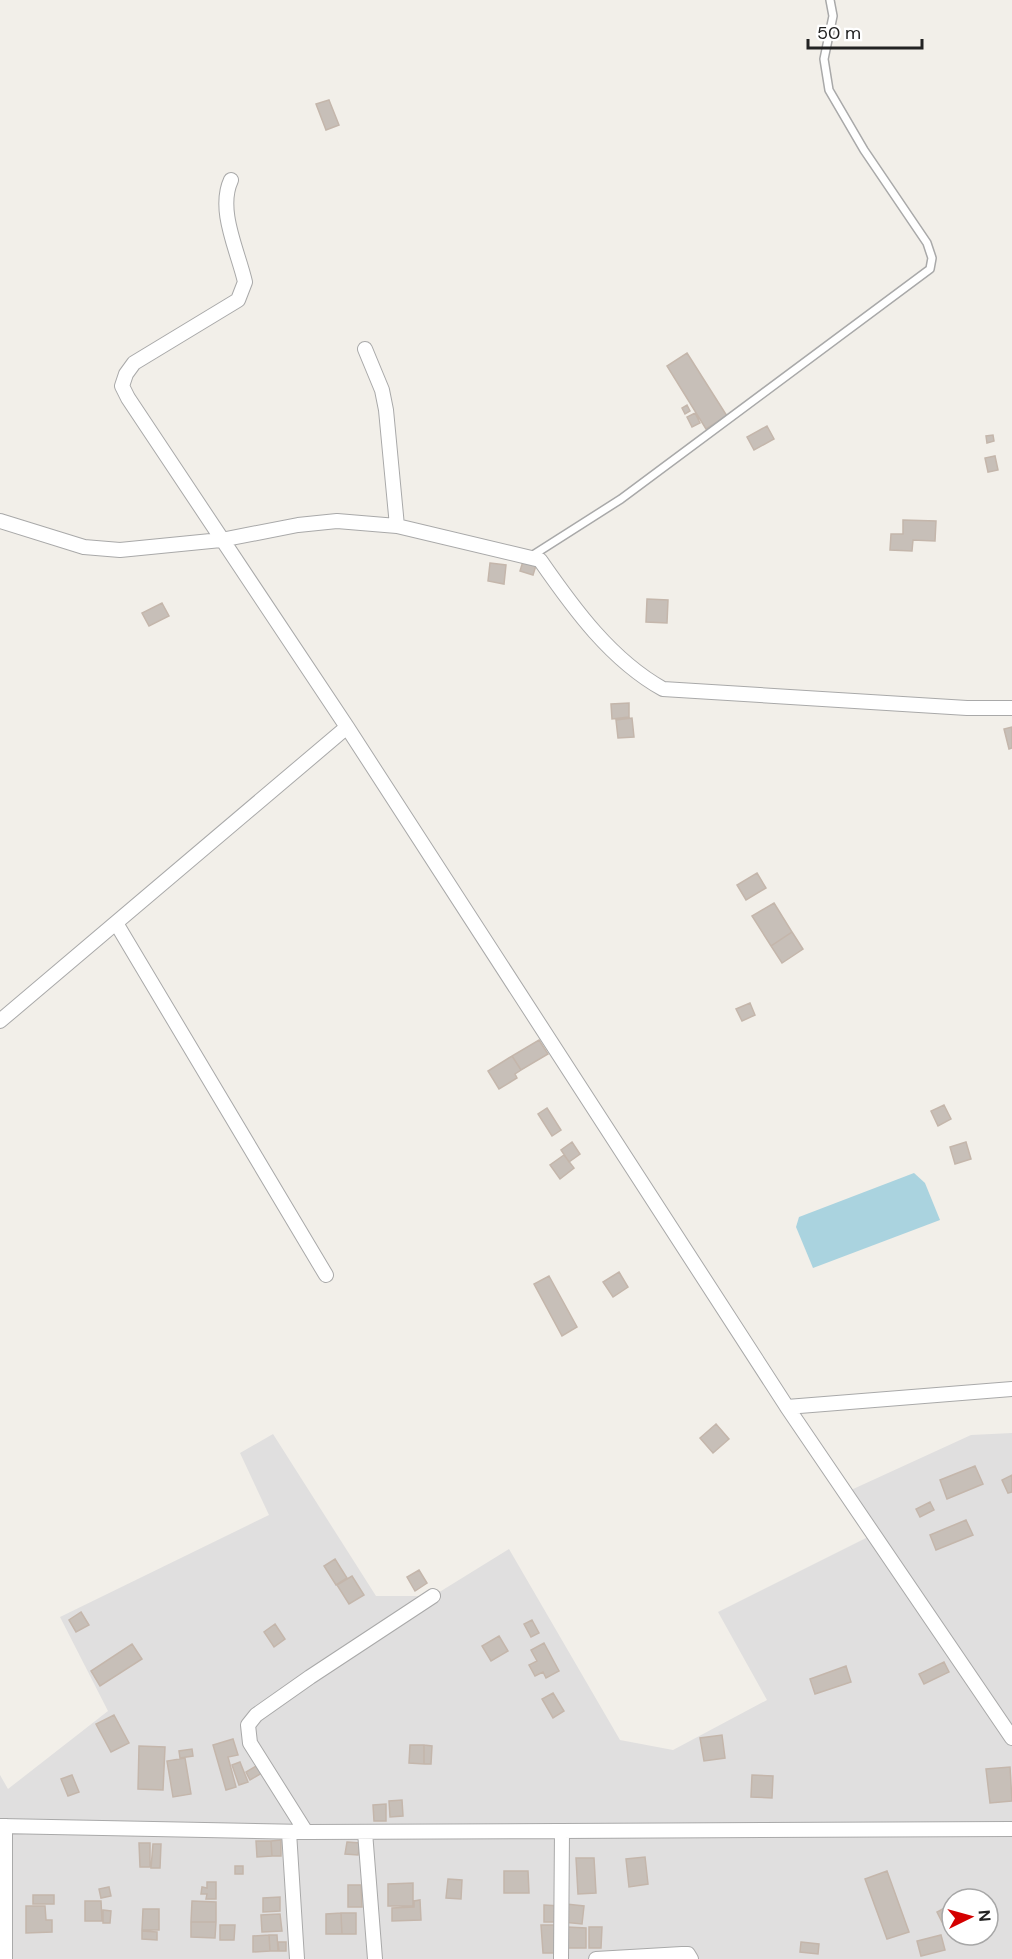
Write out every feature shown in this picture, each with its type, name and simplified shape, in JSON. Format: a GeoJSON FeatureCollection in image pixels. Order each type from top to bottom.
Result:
{"type":"FeatureCollection","features":[{"type":"Feature","properties":{"kind":"street"},"geometry":{"type":"LineString","coordinates":[[231,180],[226,191],[225,205],[246,282],[243,292],[238,300],[134,363],[126,374],[122,386],[224,546],[347,727],[787,1407],[1012,1738]]}},
{"type":"Feature","properties":{"kind":"street"},"geometry":{"type":"LineString","coordinates":[[365,349],[382,390],[386,410],[397,526]]}},
{"type":"Feature","properties":{"kind":"street"},"geometry":{"type":"LineString","coordinates":[[0,520],[98,550],[224,546],[298,525],[337,521],[397,526],[540,560],[578,615],[642,677],[663,689],[967,708],[1012,708]]}},
{"type":"Feature","properties":{"kind":"street"},"geometry":{"type":"LineString","coordinates":[[0,1021],[347,727]]}},
{"type":"Feature","properties":{"kind":"street"},"geometry":{"type":"LineString","coordinates":[[116,923],[326,1275]]}},
{"type":"Feature","properties":{"kind":"street"},"geometry":{"type":"LineString","coordinates":[[787,1407],[1012,1389]]}},
{"type":"Feature","properties":{"kind":"street"},"geometry":{"type":"LineString","coordinates":[[306,1832],[250,1743],[248,1725],[256,1715],[310,1677],[433,1596]]}},
{"type":"Feature","properties":{"kind":"street"},"geometry":{"type":"LineString","coordinates":[[5,1959],[2,1826],[289,1832],[1012,1828]]}},
{"type":"Feature","properties":{"kind":"street"},"geometry":{"type":"LineString","coordinates":[[561,1959],[562,1831]]}},
{"type":"Feature","properties":{"kind":"street"},"geometry":{"type":"LineString","coordinates":[[289,1832],[297,1959]]}},
{"type":"Feature","properties":{"kind":"street"},"geometry":{"type":"LineString","coordinates":[[365,1832],[375,1959]]}},
{"type":"Feature","properties":{"kind":"street"},"geometry":{"type":"LineString","coordinates":[[596,1959],[682,1954],[688,1954],[691,1959]]}},
{"type":"Feature","properties":{"kind":"lane"},"geometry":{"type":"LineString","coordinates":[[530,557],[621,499],[930,269],[932,258],[927,243],[864,150],[829,90],[824,58],[833,16],[830,0]]}},
{"type":"Feature","properties":{"kind":"shaded area"},"geometry":{"type":"Polygon","coordinates":[[[1012,1433],[1012,1959],[0,1959],[0,1775],[8,1789],[108,1711],[60,1617],[269,1515],[240,1453],[273,1434],[376,1596],[433,1596],[509,1549],[620,1740],[673,1750],[767,1700],[718,1612],[880,1531],[851,1490],[971,1435],[1012,1433]]]}},
{"type":"Feature","properties":{"kind":"water"},"geometry":{"type":"Polygon","coordinates":[[[914,1173],[925,1183],[940,1220],[813,1268],[796,1227],[799,1217],[914,1173]]]}},
{"type":"Feature","properties":{"kind":"building"},"geometry":{"type":"Polygon","coordinates":[[[329,100],[339,125],[326,130],[316,104],[329,100]]]}},
{"type":"Feature","properties":{"kind":"building"},"geometry":{"type":"Polygon","coordinates":[[[687,353],[727,416],[706,429],[667,366],[687,353]]]}},
{"type":"Feature","properties":{"kind":"building"},"geometry":{"type":"Polygon","coordinates":[[[687,405],[690,411],[685,414],[682,408],[687,405]]]}},
{"type":"Feature","properties":{"kind":"building"},"geometry":{"type":"Polygon","coordinates":[[[695,413],[700,423],[692,427],[687,417],[695,413]]]}},
{"type":"Feature","properties":{"kind":"building"},"geometry":{"type":"Polygon","coordinates":[[[767,426],[774,439],[754,450],[747,437],[767,426]]]}},
{"type":"Feature","properties":{"kind":"building"},"geometry":{"type":"Polygon","coordinates":[[[993,435],[994,441],[987,443],[986,436],[993,435]]]}},
{"type":"Feature","properties":{"kind":"building"},"geometry":{"type":"Polygon","coordinates":[[[995,456],[998,470],[988,472],[985,458],[995,456]]]}},
{"type":"Feature","properties":{"kind":"building"},"geometry":{"type":"Polygon","coordinates":[[[903,520],[936,521],[935,541],[913,540],[912,551],[890,550],[891,534],[903,534],[903,520]]]}},
{"type":"Feature","properties":{"kind":"building"},"geometry":{"type":"Polygon","coordinates":[[[524,558],[537,562],[533,575],[520,571],[524,558]]]}},
{"type":"Feature","properties":{"kind":"building"},"geometry":{"type":"Polygon","coordinates":[[[490,563],[506,565],[504,584],[488,581],[490,563]]]}},
{"type":"Feature","properties":{"kind":"building"},"geometry":{"type":"Polygon","coordinates":[[[647,599],[668,600],[667,623],[646,622],[647,599]]]}},
{"type":"Feature","properties":{"kind":"building"},"geometry":{"type":"Polygon","coordinates":[[[162,603],[169,616],[149,626],[142,613],[162,603]]]}},
{"type":"Feature","properties":{"kind":"building"},"geometry":{"type":"Polygon","coordinates":[[[629,703],[629,717],[612,719],[611,704],[629,703]]]}},
{"type":"Feature","properties":{"kind":"building"},"geometry":{"type":"Polygon","coordinates":[[[632,718],[634,737],[618,738],[616,720],[632,718]]]}},
{"type":"Feature","properties":{"kind":"building"},"geometry":{"type":"Polygon","coordinates":[[[1012,727],[1012,748],[1009,749],[1004,729],[1012,727]]]}},
{"type":"Feature","properties":{"kind":"building"},"geometry":{"type":"Polygon","coordinates":[[[757,873],[766,888],[746,900],[737,885],[757,873]]]}},
{"type":"Feature","properties":{"kind":"building"},"geometry":{"type":"Polygon","coordinates":[[[774,903],[792,932],[771,946],[752,916],[774,903]]]}},
{"type":"Feature","properties":{"kind":"building"},"geometry":{"type":"Polygon","coordinates":[[[792,932],[803,949],[782,963],[771,946],[792,932]]]}},
{"type":"Feature","properties":{"kind":"building"},"geometry":{"type":"Polygon","coordinates":[[[750,1003],[755,1015],[742,1021],[736,1009],[750,1003]]]}},
{"type":"Feature","properties":{"kind":"building"},"geometry":{"type":"Polygon","coordinates":[[[539,1040],[548,1054],[521,1070],[512,1056],[539,1040]]]}},
{"type":"Feature","properties":{"kind":"building"},"geometry":{"type":"Polygon","coordinates":[[[512,1056],[521,1070],[515,1074],[517,1078],[499,1089],[488,1071],[512,1056]]]}},
{"type":"Feature","properties":{"kind":"building"},"geometry":{"type":"Polygon","coordinates":[[[944,1105],[951,1119],[938,1126],[931,1111],[944,1105]]]}},
{"type":"Feature","properties":{"kind":"building"},"geometry":{"type":"Polygon","coordinates":[[[547,1108],[561,1130],[552,1136],[538,1114],[547,1108]]]}},
{"type":"Feature","properties":{"kind":"building"},"geometry":{"type":"Polygon","coordinates":[[[572,1142],[580,1154],[569,1162],[561,1150],[572,1142]]]}},
{"type":"Feature","properties":{"kind":"building"},"geometry":{"type":"Polygon","coordinates":[[[966,1142],[971,1159],[955,1164],[950,1147],[966,1142]]]}},
{"type":"Feature","properties":{"kind":"building"},"geometry":{"type":"Polygon","coordinates":[[[564,1155],[574,1168],[560,1179],[550,1165],[564,1155]]]}},
{"type":"Feature","properties":{"kind":"building"},"geometry":{"type":"Polygon","coordinates":[[[619,1272],[628,1287],[613,1297],[603,1282],[619,1272]]]}},
{"type":"Feature","properties":{"kind":"building"},"geometry":{"type":"Polygon","coordinates":[[[549,1276],[577,1327],[562,1336],[534,1284],[549,1276]]]}},
{"type":"Feature","properties":{"kind":"building"},"geometry":{"type":"Polygon","coordinates":[[[716,1424],[729,1439],[713,1453],[700,1438],[716,1424]]]}},
{"type":"Feature","properties":{"kind":"building"},"geometry":{"type":"Polygon","coordinates":[[[975,1466],[983,1484],[947,1499],[940,1480],[975,1466]]]}},
{"type":"Feature","properties":{"kind":"building"},"geometry":{"type":"Polygon","coordinates":[[[1012,1475],[1012,1492],[1008,1493],[1002,1480],[1012,1475]]]}},
{"type":"Feature","properties":{"kind":"building"},"geometry":{"type":"Polygon","coordinates":[[[930,1502],[934,1510],[920,1517],[916,1509],[930,1502]]]}},
{"type":"Feature","properties":{"kind":"building"},"geometry":{"type":"Polygon","coordinates":[[[966,1520],[973,1535],[936,1550],[930,1535],[966,1520]]]}},
{"type":"Feature","properties":{"kind":"building"},"geometry":{"type":"Polygon","coordinates":[[[335,1559],[347,1578],[336,1585],[324,1566],[335,1559]]]}},
{"type":"Feature","properties":{"kind":"building"},"geometry":{"type":"Polygon","coordinates":[[[419,1570],[427,1583],[415,1591],[407,1577],[419,1570]]]}},
{"type":"Feature","properties":{"kind":"building"},"geometry":{"type":"Polygon","coordinates":[[[352,1576],[364,1595],[349,1604],[337,1585],[352,1576]]]}},
{"type":"Feature","properties":{"kind":"building"},"geometry":{"type":"Polygon","coordinates":[[[81,1612],[89,1625],[76,1632],[69,1620],[81,1612]]]}},
{"type":"Feature","properties":{"kind":"building"},"geometry":{"type":"Polygon","coordinates":[[[532,1620],[539,1633],[531,1637],[524,1624],[532,1620]]]}},
{"type":"Feature","properties":{"kind":"building"},"geometry":{"type":"Polygon","coordinates":[[[275,1624],[285,1639],[274,1647],[264,1632],[275,1624]]]}},
{"type":"Feature","properties":{"kind":"building"},"geometry":{"type":"Polygon","coordinates":[[[499,1636],[508,1651],[491,1661],[482,1646],[499,1636]]]}},
{"type":"Feature","properties":{"kind":"building"},"geometry":{"type":"Polygon","coordinates":[[[544,1643],[559,1671],[546,1678],[543,1672],[535,1676],[529,1665],[537,1661],[531,1650],[544,1643]]]}},
{"type":"Feature","properties":{"kind":"building"},"geometry":{"type":"Polygon","coordinates":[[[132,1644],[142,1659],[100,1686],[91,1671],[132,1644]]]}},
{"type":"Feature","properties":{"kind":"building"},"geometry":{"type":"Polygon","coordinates":[[[944,1662],[949,1672],[924,1684],[919,1674],[944,1662]]]}},
{"type":"Feature","properties":{"kind":"building"},"geometry":{"type":"Polygon","coordinates":[[[846,1666],[851,1682],[815,1694],[810,1679],[846,1666]]]}},
{"type":"Feature","properties":{"kind":"building"},"geometry":{"type":"Polygon","coordinates":[[[553,1693],[564,1711],[553,1718],[542,1699],[553,1693]]]}},
{"type":"Feature","properties":{"kind":"building"},"geometry":{"type":"Polygon","coordinates":[[[114,1715],[129,1743],[111,1752],[96,1724],[114,1715]]]}},
{"type":"Feature","properties":{"kind":"building"},"geometry":{"type":"Polygon","coordinates":[[[722,1735],[725,1758],[704,1761],[700,1738],[722,1735]]]}},
{"type":"Feature","properties":{"kind":"building"},"geometry":{"type":"Polygon","coordinates":[[[233,1739],[238,1755],[228,1757],[236,1787],[226,1790],[213,1745],[233,1739]]]}},
{"type":"Feature","properties":{"kind":"building"},"geometry":{"type":"Polygon","coordinates":[[[410,1745],[424,1745],[424,1764],[409,1763],[410,1745]]]}},
{"type":"Feature","properties":{"kind":"building"},"geometry":{"type":"Polygon","coordinates":[[[424,1745],[432,1746],[431,1764],[424,1764],[424,1745]]]}},
{"type":"Feature","properties":{"kind":"building"},"geometry":{"type":"Polygon","coordinates":[[[139,1746],[165,1747],[163,1790],[138,1789],[139,1746]]]}},
{"type":"Feature","properties":{"kind":"building"},"geometry":{"type":"Polygon","coordinates":[[[192,1749],[193,1756],[180,1758],[179,1751],[192,1749]]]}},
{"type":"Feature","properties":{"kind":"building"},"geometry":{"type":"Polygon","coordinates":[[[185,1758],[191,1794],[173,1797],[167,1761],[185,1758]]]}},
{"type":"Feature","properties":{"kind":"building"},"geometry":{"type":"Polygon","coordinates":[[[240,1762],[248,1782],[239,1785],[232,1765],[240,1762]]]}},
{"type":"Feature","properties":{"kind":"building"},"geometry":{"type":"Polygon","coordinates":[[[258,1765],[262,1773],[250,1780],[246,1772],[258,1765]]]}},
{"type":"Feature","properties":{"kind":"building"},"geometry":{"type":"Polygon","coordinates":[[[1010,1767],[1012,1801],[990,1803],[986,1769],[1010,1767]]]}},
{"type":"Feature","properties":{"kind":"building"},"geometry":{"type":"Polygon","coordinates":[[[72,1775],[79,1792],[68,1796],[61,1779],[72,1775]]]}},
{"type":"Feature","properties":{"kind":"building"},"geometry":{"type":"Polygon","coordinates":[[[752,1775],[773,1776],[772,1798],[751,1797],[752,1775]]]}},
{"type":"Feature","properties":{"kind":"building"},"geometry":{"type":"Polygon","coordinates":[[[402,1800],[403,1816],[390,1817],[389,1801],[402,1800]]]}},
{"type":"Feature","properties":{"kind":"building"},"geometry":{"type":"Polygon","coordinates":[[[386,1804],[386,1821],[374,1821],[373,1805],[386,1804]]]}},
{"type":"Feature","properties":{"kind":"building"},"geometry":{"type":"Polygon","coordinates":[[[281,1840],[281,1856],[272,1856],[271,1841],[281,1840]]]}},
{"type":"Feature","properties":{"kind":"building"},"geometry":{"type":"Polygon","coordinates":[[[256,1841],[271,1841],[272,1856],[257,1857],[256,1841]]]}},
{"type":"Feature","properties":{"kind":"building"},"geometry":{"type":"Polygon","coordinates":[[[347,1842],[360,1843],[358,1855],[345,1854],[347,1842]]]}},
{"type":"Feature","properties":{"kind":"building"},"geometry":{"type":"Polygon","coordinates":[[[139,1843],[150,1843],[150,1867],[140,1867],[139,1843]]]}},
{"type":"Feature","properties":{"kind":"building"},"geometry":{"type":"Polygon","coordinates":[[[153,1844],[161,1844],[160,1868],[151,1868],[153,1844]]]}},
{"type":"Feature","properties":{"kind":"building"},"geometry":{"type":"Polygon","coordinates":[[[645,1857],[648,1884],[629,1887],[626,1859],[645,1857]]]}},
{"type":"Feature","properties":{"kind":"building"},"geometry":{"type":"Polygon","coordinates":[[[576,1858],[594,1858],[596,1893],[578,1894],[576,1858]]]}},
{"type":"Feature","properties":{"kind":"building"},"geometry":{"type":"Polygon","coordinates":[[[235,1866],[243,1866],[243,1874],[235,1874],[235,1866]]]}},
{"type":"Feature","properties":{"kind":"building"},"geometry":{"type":"Polygon","coordinates":[[[504,1871],[528,1871],[529,1893],[504,1893],[504,1871]]]}},
{"type":"Feature","properties":{"kind":"building"},"geometry":{"type":"Polygon","coordinates":[[[887,1871],[909,1932],[887,1939],[865,1879],[887,1871]]]}},
{"type":"Feature","properties":{"kind":"building"},"geometry":{"type":"Polygon","coordinates":[[[448,1879],[462,1880],[461,1899],[446,1898],[448,1879]]]}},
{"type":"Feature","properties":{"kind":"building"},"geometry":{"type":"Polygon","coordinates":[[[207,1882],[216,1882],[216,1899],[206,1899],[207,1894],[201,1894],[202,1887],[207,1888],[207,1882]]]}},
{"type":"Feature","properties":{"kind":"building"},"geometry":{"type":"Polygon","coordinates":[[[413,1883],[413,1906],[388,1906],[388,1884],[413,1883]]]}},
{"type":"Feature","properties":{"kind":"building"},"geometry":{"type":"Polygon","coordinates":[[[348,1885],[361,1885],[362,1907],[348,1907],[348,1885]]]}},
{"type":"Feature","properties":{"kind":"building"},"geometry":{"type":"Polygon","coordinates":[[[109,1887],[111,1896],[101,1898],[99,1889],[109,1887]]]}},
{"type":"Feature","properties":{"kind":"building"},"geometry":{"type":"Polygon","coordinates":[[[33,1895],[54,1895],[54,1904],[33,1904],[33,1895]]]}},
{"type":"Feature","properties":{"kind":"building"},"geometry":{"type":"Polygon","coordinates":[[[280,1897],[280,1911],[263,1912],[263,1898],[280,1897]]]}},
{"type":"Feature","properties":{"kind":"building"},"geometry":{"type":"Polygon","coordinates":[[[420,1900],[421,1920],[392,1921],[392,1908],[414,1907],[414,1901],[420,1900]]]}},
{"type":"Feature","properties":{"kind":"building"},"geometry":{"type":"Polygon","coordinates":[[[85,1901],[101,1901],[102,1921],[85,1921],[85,1901]]]}},
{"type":"Feature","properties":{"kind":"building"},"geometry":{"type":"Polygon","coordinates":[[[192,1901],[216,1902],[216,1922],[191,1922],[192,1901]]]}},
{"type":"Feature","properties":{"kind":"building"},"geometry":{"type":"Polygon","coordinates":[[[566,1904],[584,1906],[582,1924],[563,1922],[566,1904]]]}},
{"type":"Feature","properties":{"kind":"building"},"geometry":{"type":"Polygon","coordinates":[[[544,1905],[560,1906],[559,1922],[544,1922],[544,1905]]]}},
{"type":"Feature","properties":{"kind":"building"},"geometry":{"type":"Polygon","coordinates":[[[26,1906],[45,1906],[46,1920],[52,1920],[52,1932],[26,1933],[26,1906]]]}},
{"type":"Feature","properties":{"kind":"building"},"geometry":{"type":"Polygon","coordinates":[[[143,1909],[159,1909],[159,1930],[142,1930],[143,1909]]]}},
{"type":"Feature","properties":{"kind":"building"},"geometry":{"type":"Polygon","coordinates":[[[103,1910],[111,1911],[110,1923],[103,1923],[103,1910]]]}},
{"type":"Feature","properties":{"kind":"building"},"geometry":{"type":"Polygon","coordinates":[[[341,1913],[342,1934],[326,1934],[326,1914],[341,1913]]]}},
{"type":"Feature","properties":{"kind":"building"},"geometry":{"type":"Polygon","coordinates":[[[341,1913],[356,1913],[356,1934],[342,1934],[341,1913]]]}},
{"type":"Feature","properties":{"kind":"building"},"geometry":{"type":"Polygon","coordinates":[[[280,1914],[282,1931],[262,1932],[261,1915],[280,1914]]]}},
{"type":"Feature","properties":{"kind":"building"},"geometry":{"type":"Polygon","coordinates":[[[191,1922],[216,1922],[215,1938],[191,1937],[191,1922]]]}},
{"type":"Feature","properties":{"kind":"building"},"geometry":{"type":"Polygon","coordinates":[[[220,1925],[235,1925],[234,1940],[220,1940],[220,1925]]]}},
{"type":"Feature","properties":{"kind":"building"},"geometry":{"type":"Polygon","coordinates":[[[541,1925],[559,1925],[560,1953],[543,1953],[541,1925]]]}},
{"type":"Feature","properties":{"kind":"building"},"geometry":{"type":"Polygon","coordinates":[[[567,1927],[586,1928],[586,1948],[567,1948],[567,1927]]]}},
{"type":"Feature","properties":{"kind":"building"},"geometry":{"type":"Polygon","coordinates":[[[589,1927],[602,1927],[601,1948],[589,1948],[589,1927]]]}},
{"type":"Feature","properties":{"kind":"building"},"geometry":{"type":"Polygon","coordinates":[[[142,1931],[157,1932],[157,1940],[142,1939],[142,1931]]]}},
{"type":"Feature","properties":{"kind":"building"},"geometry":{"type":"Polygon","coordinates":[[[269,1935],[270,1951],[253,1952],[253,1936],[269,1935]]]}},
{"type":"Feature","properties":{"kind":"building"},"geometry":{"type":"Polygon","coordinates":[[[269,1935],[277,1935],[278,1951],[270,1951],[269,1935]]]}},
{"type":"Feature","properties":{"kind":"building"},"geometry":{"type":"Polygon","coordinates":[[[940,1935],[940,1947],[944,1947],[945,1950],[921,1956],[917,1941],[940,1935]]]}},
{"type":"Feature","properties":{"kind":"building"},"geometry":{"type":"Polygon","coordinates":[[[278,1942],[286,1942],[286,1951],[279,1951],[278,1942]]]}},
{"type":"Feature","properties":{"kind":"building"},"geometry":{"type":"Polygon","coordinates":[[[801,1942],[819,1944],[818,1954],[800,1952],[801,1942]]]}}]}
